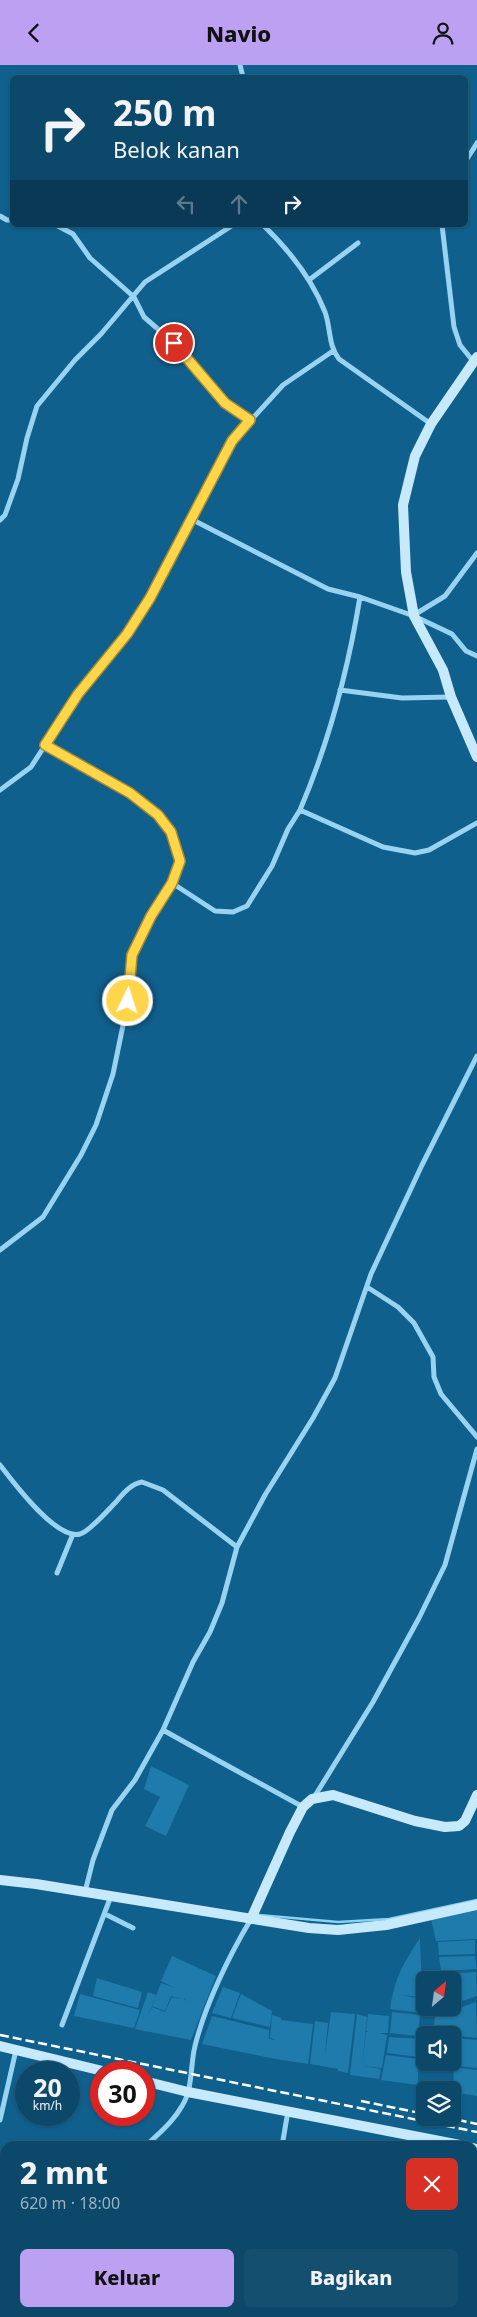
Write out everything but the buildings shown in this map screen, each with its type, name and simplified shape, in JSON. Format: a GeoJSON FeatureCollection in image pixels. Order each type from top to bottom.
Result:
{"type":"FeatureCollection","features":[{"type":"Feature","properties":{"kind":"street"},"geometry":{"type":"LineString","coordinates":[[468,157],[477,143]]}},
{"type":"Feature","properties":{"kind":"street"},"geometry":{"type":"LineString","coordinates":[[60,227],[73,233],[90,258],[134,297],[144,317],[174,343],[225,403],[250,420]]}},
{"type":"Feature","properties":{"kind":"street"},"geometry":{"type":"LineString","coordinates":[[0,520],[5,515],[18,479],[27,438],[37,406],[74,360],[134,297],[145,282],[230,227]]}},
{"type":"Feature","properties":{"kind":"street"},"geometry":{"type":"LineString","coordinates":[[265,227],[281,243],[309,280],[326,315],[333,351],[340,359],[431,424]]}},
{"type":"Feature","properties":{"kind":"street"},"geometry":{"type":"LineString","coordinates":[[442,227],[454,327],[460,345],[476,361],[431,424],[415,456],[403,505],[403,537],[414,616],[443,670],[451,697],[477,757]]}},
{"type":"Feature","properties":{"kind":"street"},"geometry":{"type":"LineString","coordinates":[[309,280],[358,243]]}},
{"type":"Feature","properties":{"kind":"street"},"geometry":{"type":"LineString","coordinates":[[0,790],[30,767],[78,694],[132,627],[150,598],[232,441],[283,385],[333,351]]}},
{"type":"Feature","properties":{"kind":"street"},"geometry":{"type":"LineString","coordinates":[[191,519],[305,579],[336,592],[360,597],[414,616],[452,634],[466,651],[477,656]]}},
{"type":"Feature","properties":{"kind":"street"},"geometry":{"type":"LineString","coordinates":[[414,616],[445,596],[477,553]]}},
{"type":"Feature","properties":{"kind":"street"},"geometry":{"type":"LineString","coordinates":[[172,883],[215,911],[233,912],[247,906],[272,866],[288,829],[300,811],[315,776],[340,690],[360,597]]}},
{"type":"Feature","properties":{"kind":"street"},"geometry":{"type":"LineString","coordinates":[[340,690],[402,697],[451,697]]}},
{"type":"Feature","properties":{"kind":"street"},"geometry":{"type":"LineString","coordinates":[[0,1250],[43,1217],[82,1155],[96,1125],[113,1074],[128,1001],[132,955],[151,916],[172,883],[180,861],[171,832],[158,815],[130,793],[45,745]]}},
{"type":"Feature","properties":{"kind":"street"},"geometry":{"type":"LineString","coordinates":[[300,811],[383,847],[415,853],[428,850],[477,823]]}},
{"type":"Feature","properties":{"kind":"street"},"geometry":{"type":"LineString","coordinates":[[86,1888],[112,1810],[135,1780],[164,1730],[192,1663],[210,1632],[222,1603],[238,1547],[265,1495],[313,1418],[335,1377],[367,1287],[422,1165],[477,1056]]}},
{"type":"Feature","properties":{"kind":"street"},"geometry":{"type":"LineString","coordinates":[[367,1287],[398,1307],[414,1323],[432,1357],[434,1377],[441,1394],[477,1437]]}},
{"type":"Feature","properties":{"kind":"street"},"geometry":{"type":"LineString","coordinates":[[151,2141],[184,2105],[195,2047],[207,2013],[233,1949],[251,1918],[303,1807],[312,1799],[373,1702],[419,1618],[445,1565],[477,1449]]}},
{"type":"Feature","properties":{"kind":"street"},"geometry":{"type":"LineString","coordinates":[[0,1465],[33,1506],[63,1531],[81,1534],[106,1513],[130,1487],[142,1482],[163,1490],[238,1547]]}},
{"type":"Feature","properties":{"kind":"street"},"geometry":{"type":"LineString","coordinates":[[57,1573],[72,1534]]}},
{"type":"Feature","properties":{"kind":"street"},"geometry":{"type":"LineString","coordinates":[[164,1730],[303,1807]]}},
{"type":"Feature","properties":{"kind":"street"},"geometry":{"type":"LineString","coordinates":[[312,1799],[333,1795],[415,1821],[445,1827],[459,1826],[465,1821],[477,1795]]}},
{"type":"Feature","properties":{"kind":"street"},"geometry":{"type":"LineString","coordinates":[[0,1881],[86,1888],[111,1895],[309,1928],[338,1929],[386,1925],[477,1905]]}},
{"type":"Feature","properties":{"kind":"street"},"geometry":{"type":"LineString","coordinates":[[62,2025],[111,1895]]}},
{"type":"Feature","properties":{"kind":"street"},"geometry":{"type":"LineString","coordinates":[[105,1914],[133,1928]]}},
{"type":"Feature","properties":{"kind":"street"},"geometry":{"type":"LineString","coordinates":[[0,2046],[90,2068]]}},
{"type":"Feature","properties":{"kind":"street"},"geometry":{"type":"LineString","coordinates":[[0,2120],[16,2049]]}},
{"type":"Feature","properties":{"kind":"street"},"geometry":{"type":"LineString","coordinates":[[155,2084],[288,2111],[413,2141]]}},
{"type":"Feature","properties":{"kind":"street"},"geometry":{"type":"LineString","coordinates":[[283,2141],[288,2111]]}},
{"type":"Feature","properties":{"kind":"shaded area"},"geometry":{"type":"Polygon","coordinates":[[[151,1766],[189,1785],[166,1836],[145,1826],[160,1797],[144,1789],[151,1766]]]}},
{"type":"Feature","properties":{"kind":"shaded area"},"geometry":{"type":"Polygon","coordinates":[[[477,1908],[477,1939],[436,1941],[431,1919],[447,1914],[448,1918],[448,1914],[477,1908]]]}},
{"type":"Feature","properties":{"kind":"shaded area"},"geometry":{"type":"Polygon","coordinates":[[[420,1938],[421,1971],[416,1971],[416,1996],[400,1995],[416,1998],[416,2012],[390,2009],[394,1989],[408,1956],[420,1938]]]}},
{"type":"Feature","properties":{"kind":"shaded area"},"geometry":{"type":"Polygon","coordinates":[[[475,1940],[475,1954],[439,1955],[438,1942],[475,1940]]]}},
{"type":"Feature","properties":{"kind":"shaded area"},"geometry":{"type":"Polygon","coordinates":[[[172,1956],[216,1976],[191,2040],[135,2029],[148,1992],[156,1995],[148,2016],[152,2007],[165,2012],[172,1997],[182,1999],[171,1996],[165,2011],[152,2006],[161,1983],[175,1988],[161,1981],[172,1956]]]}},
{"type":"Feature","properties":{"kind":"shaded area"},"geometry":{"type":"Polygon","coordinates":[[[475,1956],[477,1969],[441,1971],[439,1957],[475,1956]]]}},
{"type":"Feature","properties":{"kind":"shaded area"},"geometry":{"type":"Polygon","coordinates":[[[476,1972],[477,1996],[461,2001],[461,1973],[476,1972]]]}},
{"type":"Feature","properties":{"kind":"shaded area"},"geometry":{"type":"Polygon","coordinates":[[[97,1978],[142,1992],[138,2008],[93,1996],[97,1978]]]}},
{"type":"Feature","properties":{"kind":"shaded area"},"geometry":{"type":"Polygon","coordinates":[[[223,1987],[240,1993],[231,2018],[212,2013],[223,1987]]]}},
{"type":"Feature","properties":{"kind":"shaded area"},"geometry":{"type":"Polygon","coordinates":[[[80,1994],[140,2010],[134,2028],[74,2016],[80,1994]]]}},
{"type":"Feature","properties":{"kind":"shaded area"},"geometry":{"type":"Polygon","coordinates":[[[241,1994],[272,2011],[270,2027],[232,2018],[241,1994]]]}},
{"type":"Feature","properties":{"kind":"shaded area"},"geometry":{"type":"Polygon","coordinates":[[[476,2002],[477,2038],[461,2036],[461,2026],[434,2026],[435,2017],[461,2016],[461,2007],[476,2002]]]}},
{"type":"Feature","properties":{"kind":"shaded area"},"geometry":{"type":"Polygon","coordinates":[[[331,2012],[355,2014],[348,2073],[338,2071],[338,2069],[310,2064],[315,2021],[328,2023],[325,2055],[331,2012]]]}},
{"type":"Feature","properties":{"kind":"shaded area"},"geometry":{"type":"Polygon","coordinates":[[[392,2012],[420,2016],[419,2026],[416,2026],[416,2036],[390,2033],[392,2012]]]}},
{"type":"Feature","properties":{"kind":"shaded area"},"geometry":{"type":"Polygon","coordinates":[[[357,2014],[367,2017],[362,2066],[366,2032],[369,2032],[366,2031],[368,2014],[389,2016],[388,2033],[379,2033],[387,2035],[382,2068],[363,2066],[381,2069],[379,2079],[350,2075],[357,2014]]]}},
{"type":"Feature","properties":{"kind":"shaded area"},"geometry":{"type":"Polygon","coordinates":[[[272,2015],[281,2018],[281,2020],[313,2024],[308,2064],[202,2044],[212,2016],[269,2030],[269,2039],[276,2040],[270,2038],[272,2015]]]}},
{"type":"Feature","properties":{"kind":"shaded area"},"geometry":{"type":"Polygon","coordinates":[[[389,2037],[416,2039],[416,2057],[387,2053],[389,2037]]]}},
{"type":"Feature","properties":{"kind":"shaded area"},"geometry":{"type":"Polygon","coordinates":[[[461,2039],[477,2040],[477,2068],[461,2066],[461,2039]]]}},
{"type":"Feature","properties":{"kind":"shaded area"},"geometry":{"type":"Polygon","coordinates":[[[386,2055],[416,2059],[418,2081],[416,2081],[416,2085],[381,2080],[386,2055]]]}},
{"type":"Feature","properties":{"kind":"shaded area"},"geometry":{"type":"Polygon","coordinates":[[[461,2068],[477,2070],[477,2096],[461,2093],[461,2081],[453,2081],[454,2071],[461,2071],[461,2068]]]}},
{"type":"Feature","properties":{"kind":"waterway"},"geometry":{"type":"LineString","coordinates":[[259,1915],[338,1922],[389,1919],[477,1900]]}},
{"type":"Feature","properties":{"kind":"railway"},"geometry":{"type":"LineString","coordinates":[[0,2035],[477,2132]]}},
{"type":"Feature","properties":{"kind":"railway"},"geometry":{"type":"LineString","coordinates":[[361,2101],[416,2112]]}},
{"type":"Feature","properties":{"kind":"railway"},"geometry":{"type":"LineString","coordinates":[[461,2120],[477,2124]]}},
{"type":"Feature","properties":{"kind":"route"},"geometry":{"type":"LineString","coordinates":[[128,1001],[132,955],[151,916],[172,883],[180,861],[171,832],[158,815],[130,793],[45,745],[78,694],[127,634],[150,598],[232,441],[250,420],[225,403],[174,343]]}}]}
